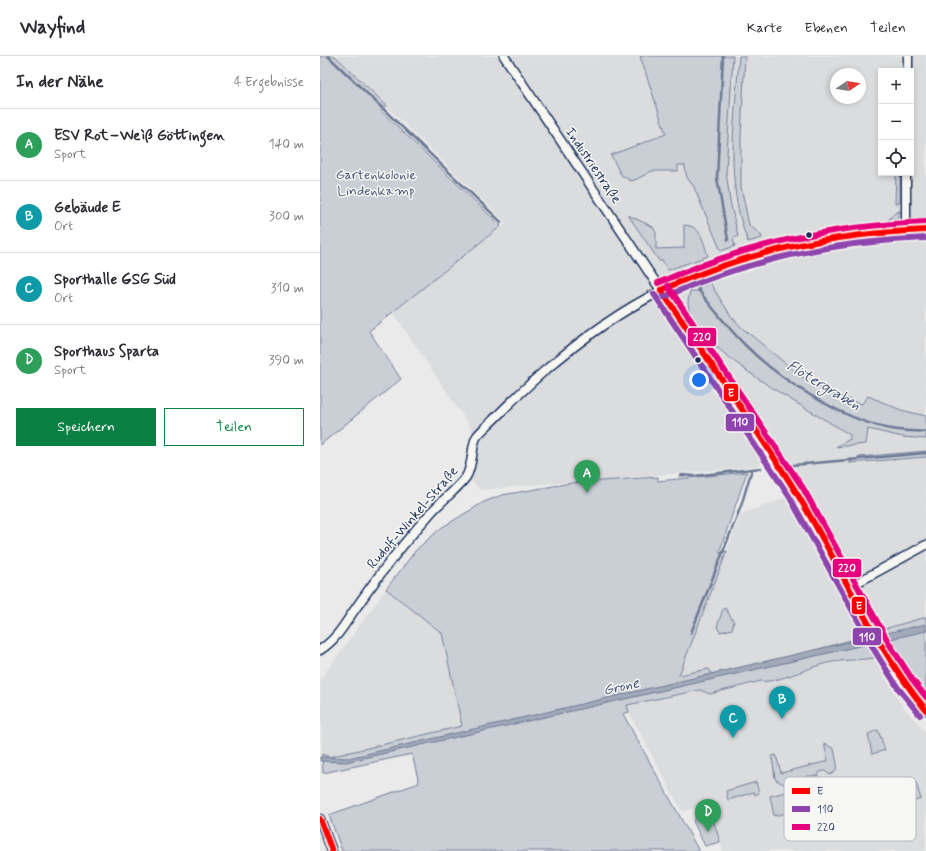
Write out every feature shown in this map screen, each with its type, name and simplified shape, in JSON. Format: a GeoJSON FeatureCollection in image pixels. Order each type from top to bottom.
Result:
{"type":"FeatureCollection","features":[{"type":"Feature","properties":{"kind":"street","name":"Industriestraße"},"geometry":{"type":"LineString","coordinates":[[504,56],[796,492],[881,647],[905,684],[926,710]]}},
{"type":"Feature","properties":{"kind":"street"},"geometry":{"type":"LineString","coordinates":[[908,56],[908,68]]}},
{"type":"Feature","properties":{"kind":"street"},"geometry":{"type":"LineString","coordinates":[[906,176],[906,231]]}},
{"type":"Feature","properties":{"kind":"street","name":"Rudolf-Winkel-Straße"},"geometry":{"type":"LineString","coordinates":[[320,650],[329,644],[341,631],[380,574],[413,532],[465,478],[471,464],[476,437],[520,393],[554,363],[595,332],[661,290],[709,270],[750,256],[792,245],[847,235],[926,230]]}},
{"type":"Feature","properties":{"kind":"street"},"geometry":{"type":"LineString","coordinates":[[848,587],[926,545]]}},
{"type":"Feature","properties":{"kind":"street"},"geometry":{"type":"LineString","coordinates":[[320,819],[332,851]]}},
{"type":"Feature","properties":{"kind":"shaded area"},"geometry":{"type":"Polygon","coordinates":[[[335,56],[926,56],[926,617],[799,655],[712,674],[709,669],[679,675],[741,514],[786,498],[763,460],[763,462],[757,466],[480,490],[470,479],[476,465],[478,449],[471,428],[393,312],[506,223],[335,56]]]}},
{"type":"Feature","properties":{"kind":"shaded area"},"geometry":{"type":"Polygon","coordinates":[[[386,589],[442,633],[463,726],[329,757],[322,754],[320,680],[386,589]]]}},
{"type":"Feature","properties":{"kind":"shaded area"},"geometry":{"type":"Polygon","coordinates":[[[874,658],[901,704],[926,733],[926,850],[924,851],[723,851],[711,812],[698,816],[697,807],[685,811],[681,810],[629,712],[627,705],[700,690],[710,694],[761,681],[769,681],[811,669],[819,665],[843,660],[857,661],[874,658]]]}},
{"type":"Feature","properties":{"kind":"green space","name":"Gartenkolonie Lindenkamp"},"geometry":{"type":"Polygon","coordinates":[[[320,56],[335,56],[387,106],[381,111],[501,226],[369,331],[401,379],[320,445],[320,56]]]}},
{"type":"Feature","properties":{"kind":"green space"},"geometry":{"type":"Polygon","coordinates":[[[640,56],[733,56],[726,171],[730,201],[738,236],[733,239],[735,246],[721,251],[693,185],[689,181],[685,171],[685,165],[678,165],[678,171],[652,171],[631,181],[621,175],[611,155],[666,134],[640,56]]]}},
{"type":"Feature","properties":{"kind":"green space"},"geometry":{"type":"Polygon","coordinates":[[[739,56],[745,56],[741,136],[741,187],[749,225],[761,235],[762,238],[748,242],[736,196],[734,173],[733,150],[739,56]]]}},
{"type":"Feature","properties":{"kind":"green space"},"geometry":{"type":"Polygon","coordinates":[[[896,176],[900,176],[900,202],[895,204],[896,176]]]}},
{"type":"Feature","properties":{"kind":"green space"},"geometry":{"type":"Polygon","coordinates":[[[900,211],[896,220],[887,225],[892,216],[900,211]]]}},
{"type":"Feature","properties":{"kind":"green space"},"geometry":{"type":"Polygon","coordinates":[[[628,215],[653,227],[656,233],[656,249],[684,248],[684,225],[695,228],[703,240],[708,256],[668,270],[662,260],[660,262],[628,215]]]}},
{"type":"Feature","properties":{"kind":"green space"},"geometry":{"type":"Polygon","coordinates":[[[866,224],[864,227],[826,233],[824,229],[866,224]]]}},
{"type":"Feature","properties":{"kind":"green space"},"geometry":{"type":"Polygon","coordinates":[[[805,233],[805,236],[777,243],[776,240],[805,233]]]}},
{"type":"Feature","properties":{"kind":"green space"},"geometry":{"type":"Polygon","coordinates":[[[710,283],[731,316],[741,327],[801,376],[828,392],[862,404],[868,396],[901,410],[926,416],[926,439],[903,437],[868,429],[866,444],[836,447],[850,439],[850,435],[749,372],[722,351],[701,330],[689,310],[691,291],[700,291],[699,285],[704,286],[710,283]]]}},
{"type":"Feature","properties":{"kind":"green space"},"geometry":{"type":"Polygon","coordinates":[[[926,451],[926,457],[849,463],[859,457],[926,451]]]}},
{"type":"Feature","properties":{"kind":"green space"},"geometry":{"type":"Polygon","coordinates":[[[760,455],[768,458],[786,488],[763,462],[760,455]]]}},
{"type":"Feature","properties":{"kind":"green space"},"geometry":{"type":"Polygon","coordinates":[[[747,472],[719,553],[727,551],[679,675],[709,669],[712,674],[799,655],[864,636],[874,658],[827,663],[781,678],[761,681],[710,694],[700,690],[627,705],[629,712],[623,714],[699,851],[342,851],[329,815],[419,783],[412,754],[323,773],[322,754],[329,757],[462,726],[442,633],[386,589],[416,550],[441,528],[484,502],[502,495],[571,483],[658,477],[658,481],[747,472]]]}},
{"type":"Feature","properties":{"kind":"green space"},"geometry":{"type":"Polygon","coordinates":[[[725,608],[734,622],[732,629],[720,632],[717,627],[723,609],[725,608]]]}},
{"type":"Feature","properties":{"kind":"green space"},"geometry":{"type":"Polygon","coordinates":[[[926,617],[926,694],[904,666],[884,629],[926,617]]]}},
{"type":"Feature","properties":{"kind":"green space"},"geometry":{"type":"Polygon","coordinates":[[[878,730],[885,750],[872,754],[868,734],[878,730]]]}},
{"type":"Feature","properties":{"kind":"green space"},"geometry":{"type":"Polygon","coordinates":[[[824,743],[834,749],[837,764],[836,771],[830,775],[825,771],[820,772],[818,776],[784,777],[783,784],[775,779],[772,756],[776,755],[781,773],[828,761],[824,743]]]}},
{"type":"Feature","properties":{"kind":"green space"},"geometry":{"type":"Polygon","coordinates":[[[756,782],[759,793],[755,795],[754,792],[728,800],[726,791],[756,782]]]}},
{"type":"Feature","properties":{"kind":"green space"},"geometry":{"type":"Polygon","coordinates":[[[916,783],[921,799],[916,800],[916,783]]]}},
{"type":"Feature","properties":{"kind":"green space"},"geometry":{"type":"Polygon","coordinates":[[[784,792],[784,814],[774,816],[770,796],[784,792]]]}},
{"type":"Feature","properties":{"kind":"green space"},"geometry":{"type":"Polygon","coordinates":[[[711,812],[720,842],[705,846],[693,821],[696,816],[711,812]]]}},
{"type":"Feature","properties":{"kind":"water"},"geometry":{"type":"Polygon","coordinates":[[[926,624],[926,631],[346,762],[320,761],[320,757],[349,758],[926,624]]]}},
{"type":"Feature","properties":{"kind":"waterway"},"geometry":{"type":"LineString","coordinates":[[328,56],[501,222]]}},
{"type":"Feature","properties":{"kind":"waterway","name":"Flötergraben"},"geometry":{"type":"LineString","coordinates":[[723,56],[717,178],[728,240]]}},
{"type":"Feature","properties":{"kind":"waterway","name":"Flötergraben"},"geometry":{"type":"LineString","coordinates":[[696,287],[745,345],[775,371],[811,396],[868,423],[891,429],[926,432]]}},
{"type":"Feature","properties":{"kind":"waterway"},"geometry":{"type":"LineString","coordinates":[[793,465],[926,453]]}},
{"type":"Feature","properties":{"kind":"waterway"},"geometry":{"type":"LineString","coordinates":[[691,633],[741,506],[752,469],[761,468]]}},
{"type":"Feature","properties":{"kind":"waterway"},"geometry":{"type":"LineString","coordinates":[[680,476],[694,476],[752,469]]}},
{"type":"Feature","properties":{"kind":"transit line","name":"220"},"geometry":{"type":"LineString","coordinates":[[658,283],[691,269],[789,239],[856,228],[926,222]]}},
{"type":"Feature","properties":{"kind":"transit line","name":"E"},"geometry":{"type":"LineString","coordinates":[[661,290],[693,276],[758,255],[790,247],[823,240],[891,232],[926,230]]}},
{"type":"Feature","properties":{"kind":"transit line","name":"110"},"geometry":{"type":"LineString","coordinates":[[664,297],[728,272],[792,255],[824,248],[891,240],[926,238]]}},
{"type":"Feature","properties":{"kind":"transit line","name":"220"},"geometry":{"type":"LineString","coordinates":[[668,286],[803,488],[890,645],[912,679],[926,697]]}},
{"type":"Feature","properties":{"kind":"transit line","name":"E"},"geometry":{"type":"LineString","coordinates":[[661,290],[780,466],[812,519],[857,603],[889,658],[926,710]]}},
{"type":"Feature","properties":{"kind":"transit line","name":"110"},"geometry":{"type":"LineString","coordinates":[[654,294],[789,496],[876,653],[898,688],[920,715]]}},
{"type":"Feature","properties":{"kind":"transit line","name":"E"},"geometry":{"type":"LineString","coordinates":[[320,819],[332,851]]}},
{"type":"Feature","properties":{"kind":"place","name":"ESV Rot–Weìß Göttingen"},"geometry":{"type":"Point","coordinates":[587,493]}},
{"type":"Feature","properties":{"kind":"place","name":"Gebäude E"},"geometry":{"type":"Point","coordinates":[782,719]}},
{"type":"Feature","properties":{"kind":"place","name":"Sporthalle GSG Süd"},"geometry":{"type":"Point","coordinates":[733,738]}},
{"type":"Feature","properties":{"kind":"place","name":"Sporthaus Sparta"},"geometry":{"type":"Point","coordinates":[708,832]}},
{"type":"Feature","properties":{"kind":"water label","name":"Grone"},"geometry":{"type":"Point","coordinates":[621,686]}}]}
